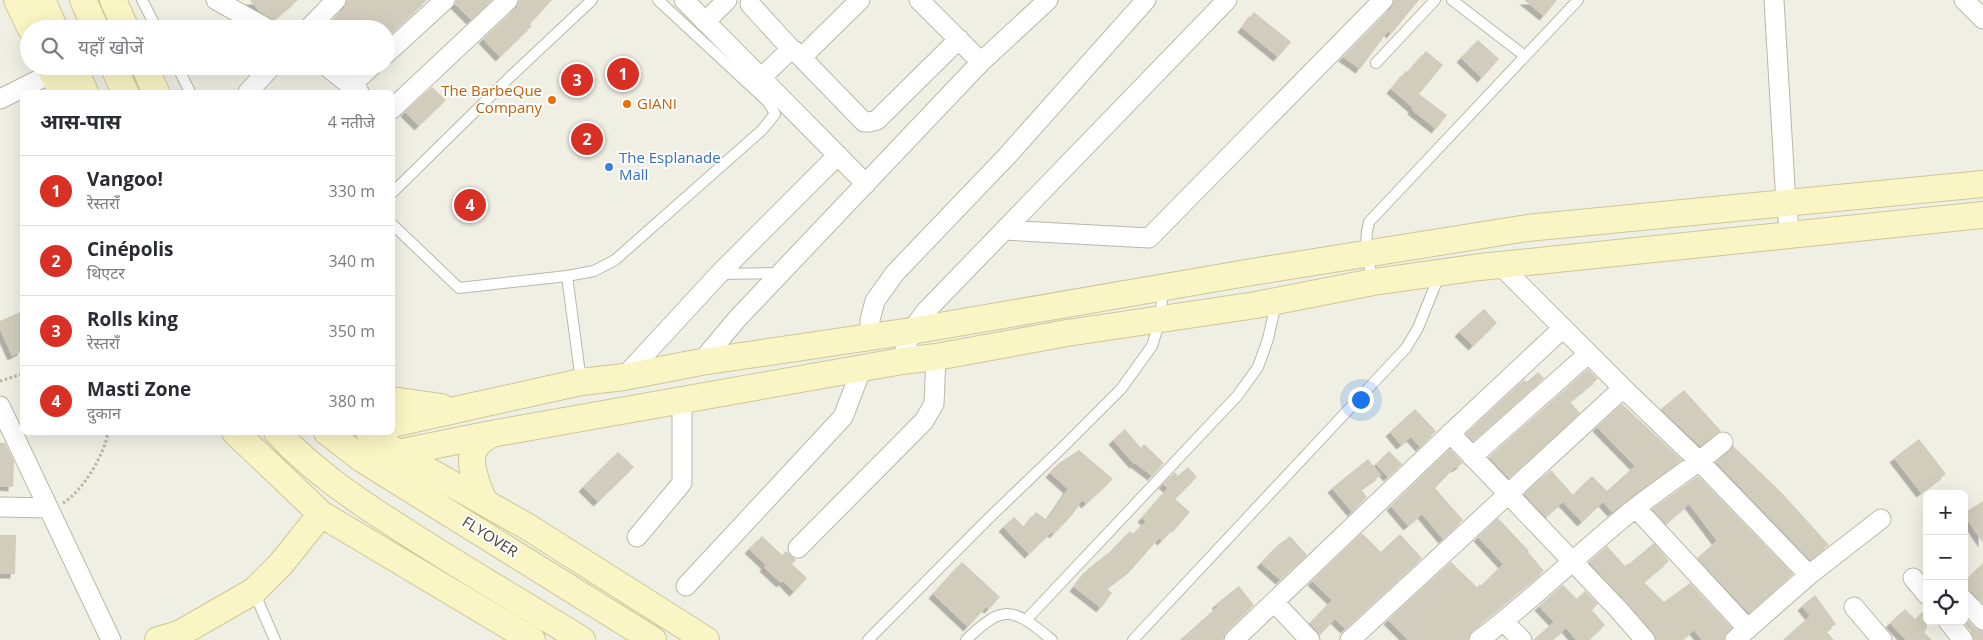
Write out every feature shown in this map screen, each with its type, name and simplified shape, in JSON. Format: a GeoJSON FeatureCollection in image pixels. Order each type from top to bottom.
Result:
{"type":"FeatureCollection","features":[{"type":"Feature","properties":{"kind":"street"},"geometry":{"type":"LineString","coordinates":[[17,0],[27,20]]}},
{"type":"Feature","properties":{"kind":"street"},"geometry":{"type":"LineString","coordinates":[[42,0],[51,20]]}},
{"type":"Feature","properties":{"kind":"street"},"geometry":{"type":"LineString","coordinates":[[83,0],[92,20]]}},
{"type":"Feature","properties":{"kind":"street"},"geometry":{"type":"LineString","coordinates":[[113,0],[122,20]]}},
{"type":"Feature","properties":{"kind":"street"},"geometry":{"type":"LineString","coordinates":[[317,20],[336,0]]}},
{"type":"Feature","properties":{"kind":"street"},"geometry":{"type":"LineString","coordinates":[[395,46],[445,0]]}},
{"type":"Feature","properties":{"kind":"street"},"geometry":{"type":"LineString","coordinates":[[395,107],[508,0]]}},
{"type":"Feature","properties":{"kind":"street"},"geometry":{"type":"LineString","coordinates":[[684,0],[866,184]]}},
{"type":"Feature","properties":{"kind":"street"},"geometry":{"type":"LineString","coordinates":[[705,22],[727,0]]}},
{"type":"Feature","properties":{"kind":"street"},"geometry":{"type":"LineString","coordinates":[[797,54],[860,0]]}},
{"type":"Feature","properties":{"kind":"street"},"geometry":{"type":"LineString","coordinates":[[701,362],[737,319],[981,62],[1048,0]]}},
{"type":"Feature","properties":{"kind":"street"},"geometry":{"type":"LineString","coordinates":[[870,336],[870,320],[875,301],[895,273],[1007,156],[1146,0]]}},
{"type":"Feature","properties":{"kind":"street"},"geometry":{"type":"LineString","coordinates":[[902,361],[911,330],[926,311],[1228,0]]}},
{"type":"Feature","properties":{"kind":"street"},"geometry":{"type":"LineString","coordinates":[[1004,230],[1149,238],[1384,0]]}},
{"type":"Feature","properties":{"kind":"street"},"geometry":{"type":"LineString","coordinates":[[1774,0],[1786,203],[1790,235]]}},
{"type":"Feature","properties":{"kind":"street"},"geometry":{"type":"LineString","coordinates":[[1964,0],[1983,19]]}},
{"type":"Feature","properties":{"kind":"street"},"geometry":{"type":"LineString","coordinates":[[922,1],[981,62]]}},
{"type":"Feature","properties":{"kind":"street"},"geometry":{"type":"LineString","coordinates":[[224,2],[253,20]]}},
{"type":"Feature","properties":{"kind":"street"},"geometry":{"type":"LineString","coordinates":[[750,4],[864,122],[877,120],[959,40]]}},
{"type":"Feature","properties":{"kind":"street"},"geometry":{"type":"LineString","coordinates":[[761,78],[789,51],[797,54]]}},
{"type":"Feature","properties":{"kind":"street"},"geometry":{"type":"LineString","coordinates":[[21,90],[57,75]]}},
{"type":"Feature","properties":{"kind":"street"},"geometry":{"type":"LineString","coordinates":[[60,75],[82,90]]}},
{"type":"Feature","properties":{"kind":"street"},"geometry":{"type":"LineString","coordinates":[[118,75],[125,90]]}},
{"type":"Feature","properties":{"kind":"street"},"geometry":{"type":"LineString","coordinates":[[148,75],[155,90]]}},
{"type":"Feature","properties":{"kind":"street"},"geometry":{"type":"LineString","coordinates":[[250,90],[264,75]]}},
{"type":"Feature","properties":{"kind":"street"},"geometry":{"type":"LineString","coordinates":[[337,75],[355,89],[365,75]]}},
{"type":"Feature","properties":{"kind":"street"},"geometry":{"type":"LineString","coordinates":[[0,99],[20,91]]}},
{"type":"Feature","properties":{"kind":"street"},"geometry":{"type":"LineString","coordinates":[[624,377],[719,274],[838,155]]}},
{"type":"Feature","properties":{"kind":"street"},"geometry":{"type":"LineString","coordinates":[[395,423],[581,382],[624,377],[701,362],[911,330],[1526,228],[1983,184]]}},
{"type":"Feature","properties":{"kind":"street"},"geometry":{"type":"LineString","coordinates":[[397,452],[682,399],[902,361],[936,357],[1067,333],[1276,302],[1373,282],[1500,265],[1983,215]]}},
{"type":"Feature","properties":{"kind":"street"},"geometry":{"type":"LineString","coordinates":[[1500,265],[1588,354],[1700,462],[1810,575]]}},
{"type":"Feature","properties":{"kind":"street"},"geometry":{"type":"LineString","coordinates":[[1234,640],[1450,433],[1563,328]]}},
{"type":"Feature","properties":{"kind":"street"},"geometry":{"type":"LineString","coordinates":[[1472,457],[1588,354]]}},
{"type":"Feature","properties":{"kind":"street"},"geometry":{"type":"LineString","coordinates":[[798,548],[924,422],[934,404],[936,357]]}},
{"type":"Feature","properties":{"kind":"street"},"geometry":{"type":"LineString","coordinates":[[686,586],[843,417],[862,368]]}},
{"type":"Feature","properties":{"kind":"street"},"geometry":{"type":"LineString","coordinates":[[1350,640],[1623,388]]}},
{"type":"Feature","properties":{"kind":"street"},"geometry":{"type":"LineString","coordinates":[[637,537],[682,483],[682,399]]}},
{"type":"Feature","properties":{"kind":"street"},"geometry":{"type":"LineString","coordinates":[[395,400],[431,406],[465,408]]}},
{"type":"Feature","properties":{"kind":"street"},"geometry":{"type":"LineString","coordinates":[[0,406],[110,640]]}},
{"type":"Feature","properties":{"kind":"street"},"geometry":{"type":"LineString","coordinates":[[1450,433],[1507,495],[1618,609],[1645,640]]}},
{"type":"Feature","properties":{"kind":"street"},"geometry":{"type":"LineString","coordinates":[[484,502],[473,467],[473,454],[478,444],[491,434]]}},
{"type":"Feature","properties":{"kind":"street"},"geometry":{"type":"LineString","coordinates":[[238,435],[321,514],[532,640]]}},
{"type":"Feature","properties":{"kind":"street"},"geometry":{"type":"LineString","coordinates":[[280,435],[313,468],[346,494],[582,640]]}},
{"type":"Feature","properties":{"kind":"street","name":"FLYOVER"},"geometry":{"type":"LineString","coordinates":[[331,435],[362,459],[653,640]]}},
{"type":"Feature","properties":{"kind":"street"},"geometry":{"type":"LineString","coordinates":[[373,435],[397,452],[528,526],[706,640]]}},
{"type":"Feature","properties":{"kind":"street"},"geometry":{"type":"LineString","coordinates":[[1479,640],[1504,622],[1571,562],[1636,508],[1700,462],[1723,442]]}},
{"type":"Feature","properties":{"kind":"street"},"geometry":{"type":"LineString","coordinates":[[0,507],[48,508]]}},
{"type":"Feature","properties":{"kind":"street"},"geometry":{"type":"LineString","coordinates":[[1636,508],[1741,634],[1810,575],[1881,519]]}},
{"type":"Feature","properties":{"kind":"street"},"geometry":{"type":"LineString","coordinates":[[158,640],[179,634],[254,591],[281,564],[321,514]]}},
{"type":"Feature","properties":{"kind":"street"},"geometry":{"type":"LineString","coordinates":[[1913,578],[1923,590]]}},
{"type":"Feature","properties":{"kind":"street"},"geometry":{"type":"LineString","coordinates":[[1274,602],[1310,640]]}},
{"type":"Feature","properties":{"kind":"street"},"geometry":{"type":"LineString","coordinates":[[1968,604],[1983,620]]}},
{"type":"Feature","properties":{"kind":"street"},"geometry":{"type":"LineString","coordinates":[[1854,607],[1882,640]]}},
{"type":"Feature","properties":{"kind":"street"},"geometry":{"type":"LineString","coordinates":[[1504,622],[1522,640]]}},
{"type":"Feature","properties":{"kind":"street"},"geometry":{"type":"LineString","coordinates":[[1951,625],[1963,640]]}},
{"type":"Feature","properties":{"kind":"lane"},"geometry":{"type":"LineString","coordinates":[[142,0],[152,20]]}},
{"type":"Feature","properties":{"kind":"lane"},"geometry":{"type":"LineString","coordinates":[[395,190],[511,76],[592,0]]}},
{"type":"Feature","properties":{"kind":"lane"},"geometry":{"type":"LineString","coordinates":[[395,227],[459,288],[567,276],[594,271],[615,260],[762,130],[775,114],[768,102],[658,0]]}},
{"type":"Feature","properties":{"kind":"lane"},"geometry":{"type":"LineString","coordinates":[[1376,63],[1435,0]]}},
{"type":"Feature","properties":{"kind":"lane"},"geometry":{"type":"LineString","coordinates":[[1452,0],[1525,56]]}},
{"type":"Feature","properties":{"kind":"lane"},"geometry":{"type":"LineString","coordinates":[[1373,282],[1364,236],[1369,222],[1578,0]]}},
{"type":"Feature","properties":{"kind":"lane"},"geometry":{"type":"LineString","coordinates":[[182,75],[189,90]]}},
{"type":"Feature","properties":{"kind":"lane"},"geometry":{"type":"LineString","coordinates":[[719,274],[781,273]]}},
{"type":"Feature","properties":{"kind":"lane"},"geometry":{"type":"LineString","coordinates":[[1133,640],[1406,348],[1418,328],[1441,273]]}},
{"type":"Feature","properties":{"kind":"lane"},"geometry":{"type":"LineString","coordinates":[[567,276],[581,382]]}},
{"type":"Feature","properties":{"kind":"lane"},"geometry":{"type":"LineString","coordinates":[[868,640],[1121,389],[1152,346],[1160,320],[1163,287]]}},
{"type":"Feature","properties":{"kind":"lane"},"geometry":{"type":"LineString","coordinates":[[1027,619],[1238,395],[1258,367],[1268,339],[1276,302]]}},
{"type":"Feature","properties":{"kind":"lane"},"geometry":{"type":"LineString","coordinates":[[254,591],[275,640]]}},
{"type":"Feature","properties":{"kind":"lane"},"geometry":{"type":"LineString","coordinates":[[966,640],[982,624],[995,617],[1012,613],[1027,619],[1052,640]]}},
{"type":"Feature","properties":{"kind":"path"},"geometry":{"type":"LineString","coordinates":[[0,381],[20,375]]}},
{"type":"Feature","properties":{"kind":"path"},"geometry":{"type":"LineString","coordinates":[[48,508],[65,502],[76,492],[96,464],[108,435]]}},
{"type":"Feature","properties":{"kind":"building"},"geometry":{"type":"Polygon","coordinates":[[[250,0],[298,0],[274,20],[260,12],[250,0]]]}},
{"type":"Feature","properties":{"kind":"building"},"geometry":{"type":"Polygon","coordinates":[[[347,0],[427,0],[395,30],[395,20],[333,20],[344,8],[347,0]]]}},
{"type":"Feature","properties":{"kind":"building"},"geometry":{"type":"Polygon","coordinates":[[[456,0],[492,0],[471,20],[455,4],[456,0]]]}},
{"type":"Feature","properties":{"kind":"building"},"geometry":{"type":"Polygon","coordinates":[[[519,0],[552,0],[530,24],[532,26],[500,57],[483,39],[516,8],[519,0]]]}},
{"type":"Feature","properties":{"kind":"building"},"geometry":{"type":"Polygon","coordinates":[[[1394,0],[1419,0],[1391,34],[1388,31],[1360,69],[1343,57],[1391,8],[1394,0]]]}},
{"type":"Feature","properties":{"kind":"building"},"geometry":{"type":"Polygon","coordinates":[[[1524,0],[1557,0],[1544,16],[1524,0]]]}},
{"type":"Feature","properties":{"kind":"building"},"geometry":{"type":"Polygon","coordinates":[[[1254,12],[1291,42],[1278,57],[1242,28],[1254,12]]]}},
{"type":"Feature","properties":{"kind":"building"},"geometry":{"type":"Polygon","coordinates":[[[1478,40],[1499,59],[1482,78],[1461,58],[1478,40]]]}},
{"type":"Feature","properties":{"kind":"building"},"geometry":{"type":"Polygon","coordinates":[[[1426,51],[1443,65],[1419,94],[1447,115],[1436,129],[1412,110],[1413,108],[1391,89],[1426,51]]]}},
{"type":"Feature","properties":{"kind":"building"},"geometry":{"type":"Polygon","coordinates":[[[432,87],[446,100],[419,126],[405,112],[432,87]]]}},
{"type":"Feature","properties":{"kind":"building"},"geometry":{"type":"Polygon","coordinates":[[[1484,309],[1497,323],[1473,346],[1459,332],[1484,309]]]}},
{"type":"Feature","properties":{"kind":"building"},"geometry":{"type":"Polygon","coordinates":[[[20,312],[20,352],[12,356],[0,329],[0,321],[20,312]]]}},
{"type":"Feature","properties":{"kind":"building"},"geometry":{"type":"Polygon","coordinates":[[[1588,369],[1598,379],[1570,402],[1580,413],[1509,478],[1489,457],[1588,369]]]}},
{"type":"Feature","properties":{"kind":"building"},"geometry":{"type":"Polygon","coordinates":[[[1538,372],[1544,378],[1473,441],[1466,434],[1524,380],[1527,382],[1538,372]]]}},
{"type":"Feature","properties":{"kind":"building"},"geometry":{"type":"Polygon","coordinates":[[[1684,390],[1721,431],[1700,446],[1661,409],[1684,390]]]}},
{"type":"Feature","properties":{"kind":"building"},"geometry":{"type":"Polygon","coordinates":[[[1622,404],[1682,460],[1612,512],[1603,502],[1582,522],[1563,502],[1546,517],[1524,494],[1551,470],[1573,495],[1592,476],[1607,491],[1635,466],[1597,427],[1622,404]]]}},
{"type":"Feature","properties":{"kind":"building"},"geometry":{"type":"Polygon","coordinates":[[[1415,409],[1436,431],[1420,447],[1411,437],[1401,445],[1390,432],[1415,409]]]}},
{"type":"Feature","properties":{"kind":"building"},"geometry":{"type":"Polygon","coordinates":[[[1125,429],[1141,448],[1144,444],[1164,463],[1152,476],[1134,464],[1113,440],[1125,429]]]}},
{"type":"Feature","properties":{"kind":"building"},"geometry":{"type":"Polygon","coordinates":[[[1919,439],[1946,474],[1921,493],[1894,458],[1919,439]]]}},
{"type":"Feature","properties":{"kind":"building"},"geometry":{"type":"Polygon","coordinates":[[[0,443],[5,443],[14,461],[13,487],[0,486],[0,443]]]}},
{"type":"Feature","properties":{"kind":"building"},"geometry":{"type":"Polygon","coordinates":[[[1733,446],[1781,492],[1829,545],[1810,560],[1716,462],[1733,446]]]}},
{"type":"Feature","properties":{"kind":"building"},"geometry":{"type":"Polygon","coordinates":[[[1450,449],[1463,463],[1455,467],[1435,488],[1463,520],[1443,539],[1422,514],[1408,526],[1391,506],[1450,449]]]}},
{"type":"Feature","properties":{"kind":"building"},"geometry":{"type":"Polygon","coordinates":[[[1079,450],[1113,479],[1086,504],[1082,500],[1073,514],[1054,534],[1052,532],[1029,554],[1003,527],[1014,517],[1024,527],[1036,512],[1047,520],[1068,489],[1050,473],[1059,463],[1079,450]]]}},
{"type":"Feature","properties":{"kind":"building"},"geometry":{"type":"Polygon","coordinates":[[[1389,451],[1402,464],[1388,477],[1376,464],[1389,451]]]}},
{"type":"Feature","properties":{"kind":"building"},"geometry":{"type":"Polygon","coordinates":[[[618,452],[634,467],[598,502],[583,487],[618,452]]]}},
{"type":"Feature","properties":{"kind":"building"},"geometry":{"type":"Polygon","coordinates":[[[1368,459],[1381,475],[1361,489],[1367,497],[1352,512],[1332,488],[1368,459]]]}},
{"type":"Feature","properties":{"kind":"building"},"geometry":{"type":"Polygon","coordinates":[[[1188,467],[1197,477],[1175,499],[1190,512],[1162,541],[1159,538],[1132,569],[1107,588],[1112,593],[1101,608],[1074,587],[1088,569],[1113,549],[1130,531],[1133,534],[1146,521],[1142,518],[1168,488],[1163,484],[1175,472],[1178,476],[1188,467]]]}},
{"type":"Feature","properties":{"kind":"building"},"geometry":{"type":"Polygon","coordinates":[[[1698,476],[1793,574],[1749,613],[1697,558],[1717,541],[1689,504],[1666,524],[1652,509],[1698,476]]]}},
{"type":"Feature","properties":{"kind":"building"},"geometry":{"type":"Polygon","coordinates":[[[1983,501],[1983,543],[1968,521],[1968,510],[1983,501]]]}},
{"type":"Feature","properties":{"kind":"building"},"geometry":{"type":"Polygon","coordinates":[[[1498,518],[1529,551],[1544,571],[1472,631],[1468,640],[1408,640],[1388,620],[1451,562],[1477,587],[1480,584],[1481,586],[1503,564],[1478,537],[1498,518]]]}},
{"type":"Feature","properties":{"kind":"building"},"geometry":{"type":"Polygon","coordinates":[[[1362,533],[1381,552],[1400,534],[1422,558],[1345,629],[1335,619],[1320,635],[1310,623],[1332,600],[1312,581],[1362,533]]]}},
{"type":"Feature","properties":{"kind":"building"},"geometry":{"type":"Polygon","coordinates":[[[0,535],[16,535],[15,574],[0,574],[0,535]]]}},
{"type":"Feature","properties":{"kind":"building"},"geometry":{"type":"Polygon","coordinates":[[[762,536],[782,555],[786,551],[796,560],[792,564],[807,578],[794,592],[764,567],[766,565],[749,549],[762,536]]]}},
{"type":"Feature","properties":{"kind":"building"},"geometry":{"type":"Polygon","coordinates":[[[1290,536],[1307,555],[1280,580],[1261,563],[1277,546],[1290,536]]]}},
{"type":"Feature","properties":{"kind":"building"},"geometry":{"type":"Polygon","coordinates":[[[1654,543],[1669,561],[1644,582],[1664,602],[1690,583],[1732,628],[1724,640],[1702,640],[1694,630],[1682,640],[1656,640],[1653,633],[1589,562],[1607,546],[1625,566],[1654,543]]]}},
{"type":"Feature","properties":{"kind":"building"},"geometry":{"type":"Polygon","coordinates":[[[962,562],[1000,597],[989,609],[986,607],[968,627],[933,594],[962,562]]]}},
{"type":"Feature","properties":{"kind":"building"},"geometry":{"type":"Polygon","coordinates":[[[1983,563],[1983,604],[1972,592],[1968,590],[1968,578],[1983,563]]]}},
{"type":"Feature","properties":{"kind":"building"},"geometry":{"type":"Polygon","coordinates":[[[1563,585],[1577,599],[1585,591],[1598,604],[1592,610],[1605,625],[1589,640],[1576,640],[1566,628],[1552,640],[1533,640],[1554,622],[1539,606],[1563,585]]]}},
{"type":"Feature","properties":{"kind":"building"},"geometry":{"type":"Polygon","coordinates":[[[1239,586],[1254,605],[1226,632],[1223,640],[1180,640],[1218,606],[1216,604],[1239,586]]]}},
{"type":"Feature","properties":{"kind":"building"},"geometry":{"type":"Polygon","coordinates":[[[1815,595],[1836,624],[1826,631],[1834,640],[1783,640],[1810,616],[1802,606],[1815,595]]]}},
{"type":"Feature","properties":{"kind":"building"},"geometry":{"type":"Polygon","coordinates":[[[1905,609],[1915,619],[1923,612],[1923,625],[1927,625],[1924,632],[1932,640],[1906,640],[1890,623],[1905,609]]]}},
{"type":"Feature","properties":{"kind":"building"},"geometry":{"type":"Polygon","coordinates":[[[1968,621],[1975,628],[1983,631],[1983,640],[1974,640],[1972,633],[1966,625],[1968,625],[1968,621]]]}},
{"type":"Feature","properties":{"kind":"place","name":"Vangoo!"},"geometry":{"type":"Point","coordinates":[623,74]}},
{"type":"Feature","properties":{"kind":"place","name":"Rolls king"},"geometry":{"type":"Point","coordinates":[577,80]}},
{"type":"Feature","properties":{"kind":"place","name":"The BarbeQue Company"},"geometry":{"type":"Point","coordinates":[552,100]}},
{"type":"Feature","properties":{"kind":"place","name":"GIANI"},"geometry":{"type":"Point","coordinates":[627,104]}},
{"type":"Feature","properties":{"kind":"place","name":"Cinépolis"},"geometry":{"type":"Point","coordinates":[587,139]}},
{"type":"Feature","properties":{"kind":"place","name":"The Esplanade Mall"},"geometry":{"type":"Point","coordinates":[609,167]}},
{"type":"Feature","properties":{"kind":"place","name":"Masti Zone"},"geometry":{"type":"Point","coordinates":[470,205]}}]}
